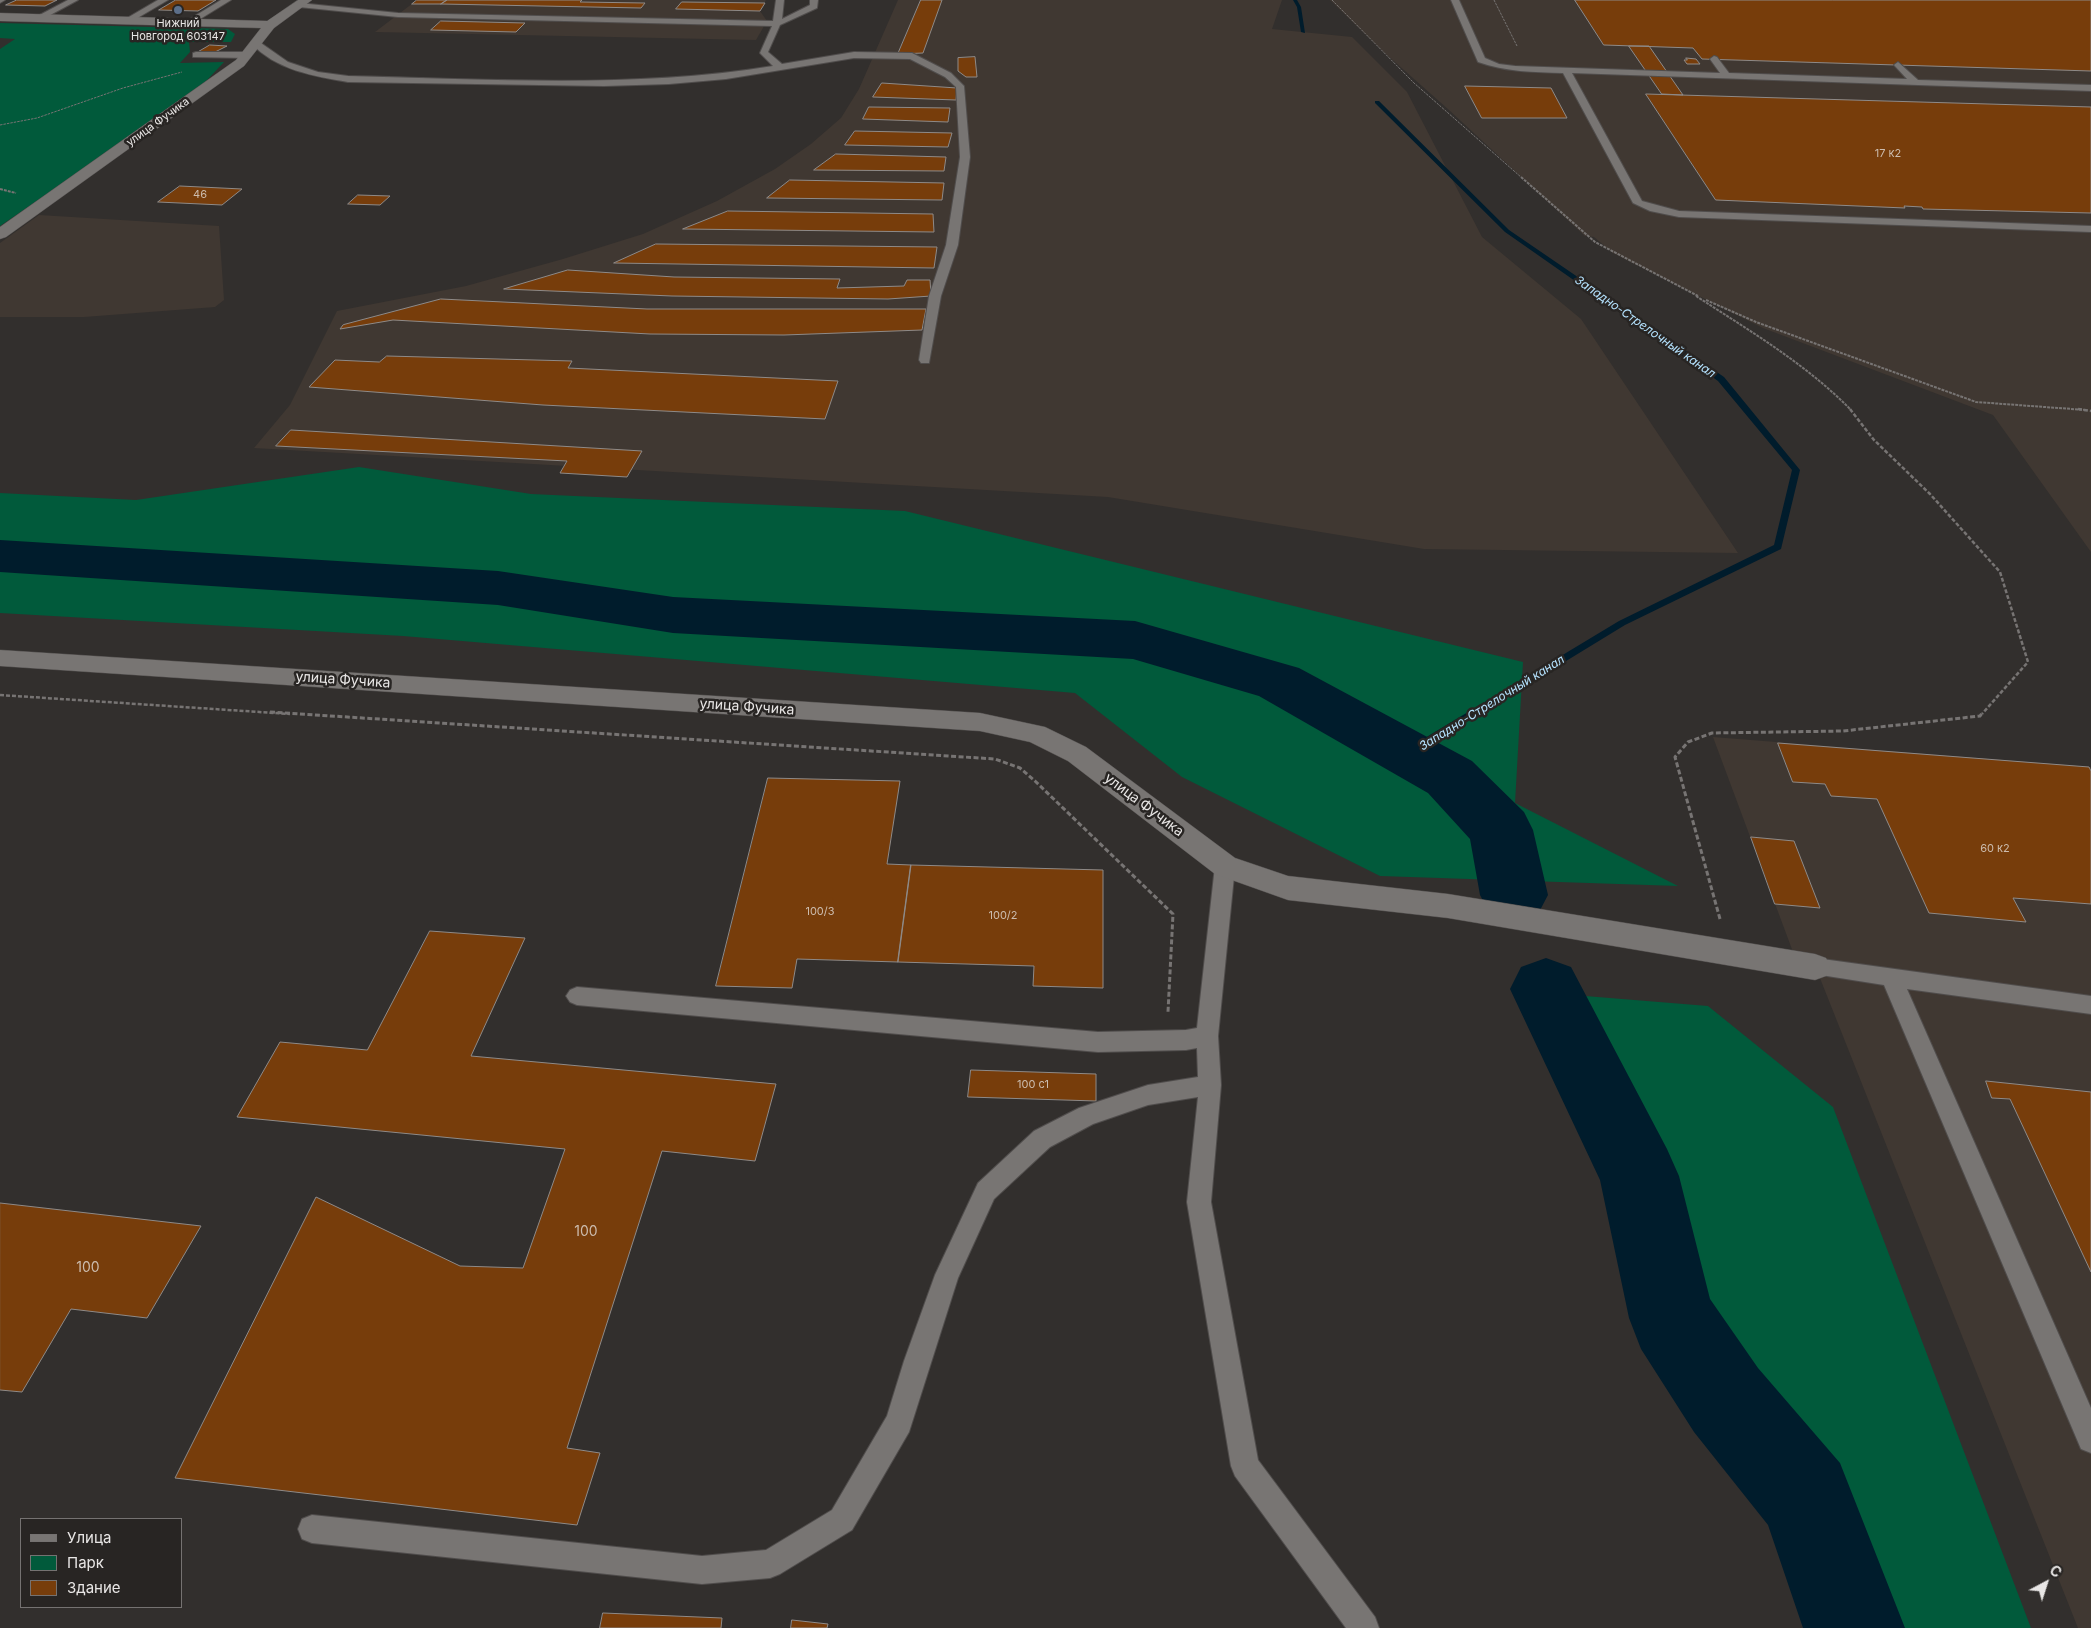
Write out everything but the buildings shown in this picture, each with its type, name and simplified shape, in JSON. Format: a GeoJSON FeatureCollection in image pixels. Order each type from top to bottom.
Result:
{"type":"FeatureCollection","features":[{"type":"Feature","properties":{"kind":"street","name":"улица Фучика"},"geometry":{"type":"LineString","coordinates":[[0,234],[232,68],[251,49],[270,24],[302,2]]}},
{"type":"Feature","properties":{"kind":"street"},"geometry":{"type":"LineString","coordinates":[[0,17],[270,24]]}},
{"type":"Feature","properties":{"kind":"street","name":"улица Фучика"},"geometry":{"type":"LineString","coordinates":[[0,658],[980,722],[1036,734],[1077,754],[1225,866],[1288,888],[1448,906],[1730,951],[1815,967]]}},
{"type":"Feature","properties":{"kind":"lane"},"geometry":{"type":"LineString","coordinates":[[38,18],[74,0]]}},
{"type":"Feature","properties":{"kind":"lane"},"geometry":{"type":"LineString","coordinates":[[126,20],[164,0]]}},
{"type":"Feature","properties":{"kind":"lane"},"geometry":{"type":"LineString","coordinates":[[189,22],[227,0]]}},
{"type":"Feature","properties":{"kind":"lane"},"geometry":{"type":"LineString","coordinates":[[780,0],[776,24],[764,53],[780,67]]}},
{"type":"Feature","properties":{"kind":"lane"},"geometry":{"type":"LineString","coordinates":[[302,2],[398,15],[776,24],[814,6],[814,0]]}},
{"type":"Feature","properties":{"kind":"lane"},"geometry":{"type":"LineString","coordinates":[[1455,0],[1481,60],[1497,66],[1515,69],[2091,88]]}},
{"type":"Feature","properties":{"kind":"lane"},"geometry":{"type":"LineString","coordinates":[[196,55],[251,49],[284,64],[318,74],[348,79],[604,83],[668,82],[726,76],[854,55],[912,56],[948,75],[960,86],[965,157],[952,244],[935,296],[925,360]]}},
{"type":"Feature","properties":{"kind":"lane"},"geometry":{"type":"LineString","coordinates":[[1714,60],[1727,77]]}},
{"type":"Feature","properties":{"kind":"lane"},"geometry":{"type":"LineString","coordinates":[[1898,65],[1916,83]]}},
{"type":"Feature","properties":{"kind":"lane"},"geometry":{"type":"LineString","coordinates":[[1566,71],[1638,203],[1654,209],[1679,214],[2091,229]]}},
{"type":"Feature","properties":{"kind":"lane"},"geometry":{"type":"LineString","coordinates":[[1225,866],[1208,1036],[1210,1085],[1199,1202],[1245,1466],[1364,1628]]}},
{"type":"Feature","properties":{"kind":"lane"},"geometry":{"type":"LineString","coordinates":[[1815,967],[2091,1005]]}},
{"type":"Feature","properties":{"kind":"lane"},"geometry":{"type":"LineString","coordinates":[[1892,979],[2091,1438]]}},
{"type":"Feature","properties":{"kind":"lane"},"geometry":{"type":"LineString","coordinates":[[578,996],[1098,1042],[1186,1040],[1208,1036]]}},
{"type":"Feature","properties":{"kind":"lane"},"geometry":{"type":"LineString","coordinates":[[312,1529],[702,1570],[770,1564],[842,1520],[899,1422],[917,1361],[947,1275],[986,1191],[1042,1139],[1087,1116],[1148,1095],[1210,1085]]}},
{"type":"Feature","properties":{"kind":"path"},"geometry":{"type":"LineString","coordinates":[[1332,0],[1414,83],[1595,242],[1696,296],[1777,348],[1828,386],[1856,415],[1874,440],[1930,494],[2000,572],[2028,662],[1980,716],[1843,731],[1712,734],[1688,742],[1675,758],[1730,951]]}},
{"type":"Feature","properties":{"kind":"path"},"geometry":{"type":"LineString","coordinates":[[1494,0],[1520,53]]}},
{"type":"Feature","properties":{"kind":"path"},"geometry":{"type":"LineString","coordinates":[[0,125],[37,118],[123,88],[190,70]]}},
{"type":"Feature","properties":{"kind":"path"},"geometry":{"type":"LineString","coordinates":[[1696,296],[1756,322],[1976,402],[2003,405],[2066,406],[2091,411]]}},
{"type":"Feature","properties":{"kind":"path"},"geometry":{"type":"LineString","coordinates":[[0,695],[995,759],[1020,768],[1035,781],[1173,914],[1166,1040]]}},
{"type":"Feature","properties":{"kind":"shaded area"},"geometry":{"type":"Polygon","coordinates":[[[417,0],[766,0],[760,11],[767,21],[756,40],[375,32],[417,0]]]}},
{"type":"Feature","properties":{"kind":"shaded area"},"geometry":{"type":"Polygon","coordinates":[[[898,0],[1282,0],[1272,29],[1352,37],[1407,92],[1482,237],[1581,319],[1738,553],[1424,549],[1108,497],[254,448],[290,405],[337,311],[466,286],[643,234],[717,201],[775,169],[811,144],[841,118],[859,89],[898,0]]]}},
{"type":"Feature","properties":{"kind":"shaded area"},"geometry":{"type":"Polygon","coordinates":[[[1330,0],[2091,0],[2091,552],[1993,415],[1763,328],[1613,253],[1594,237],[1585,236],[1387,55],[1330,0]]]}},
{"type":"Feature","properties":{"kind":"shaded area"},"geometry":{"type":"Polygon","coordinates":[[[39,215],[219,226],[224,300],[215,307],[84,317],[0,317],[0,243],[39,215]]]}},
{"type":"Feature","properties":{"kind":"shaded area"},"geometry":{"type":"Polygon","coordinates":[[[1713,737],[2091,767],[2091,1628],[2078,1628],[1810,953],[1793,952],[1713,737]]]}},
{"type":"Feature","properties":{"kind":"green space"},"geometry":{"type":"Polygon","coordinates":[[[0,23],[228,29],[235,34],[231,42],[189,42],[190,52],[180,63],[224,62],[193,95],[0,226],[0,49],[15,39],[0,38],[0,23]]]}},
{"type":"Feature","properties":{"kind":"green space"},"geometry":{"type":"Polygon","coordinates":[[[359,467],[531,494],[905,511],[1523,662],[1515,803],[1678,886],[1380,876],[1182,777],[1075,693],[403,636],[0,613],[0,493],[136,500],[359,467]]]}},
{"type":"Feature","properties":{"kind":"green space"},"geometry":{"type":"Polygon","coordinates":[[[1573,995],[1708,1006],[1833,1107],[2031,1628],[1873,1628],[1820,1462],[1707,1308],[1573,995]]]}},
{"type":"Feature","properties":{"kind":"waterway","name":"Западно-Стрелочный канал"},"geometry":{"type":"LineString","coordinates":[[1295,0],[1299,7],[1303,32]]}},
{"type":"Feature","properties":{"kind":"waterway","name":"Западно-Стрелочный канал"},"geometry":{"type":"LineString","coordinates":[[1377,102],[1507,231],[1721,379],[1796,470],[1778,547],[1622,623],[1409,753]]}},
{"type":"Feature","properties":{"kind":"waterway"},"geometry":{"type":"LineString","coordinates":[[0,556],[498,588],[673,615],[1135,640],[1279,682],[1450,777],[1501,830],[1514,895]]}},
{"type":"Feature","properties":{"kind":"waterway"},"geometry":{"type":"LineString","coordinates":[[1546,989],[1639,1176],[1672,1318],[1726,1400],[1806,1497],[1854,1628]]}},
{"type":"Feature","properties":{"kind":"place","name":"Нижний Новгород 603147"},"geometry":{"type":"Point","coordinates":[178,10]}}]}
